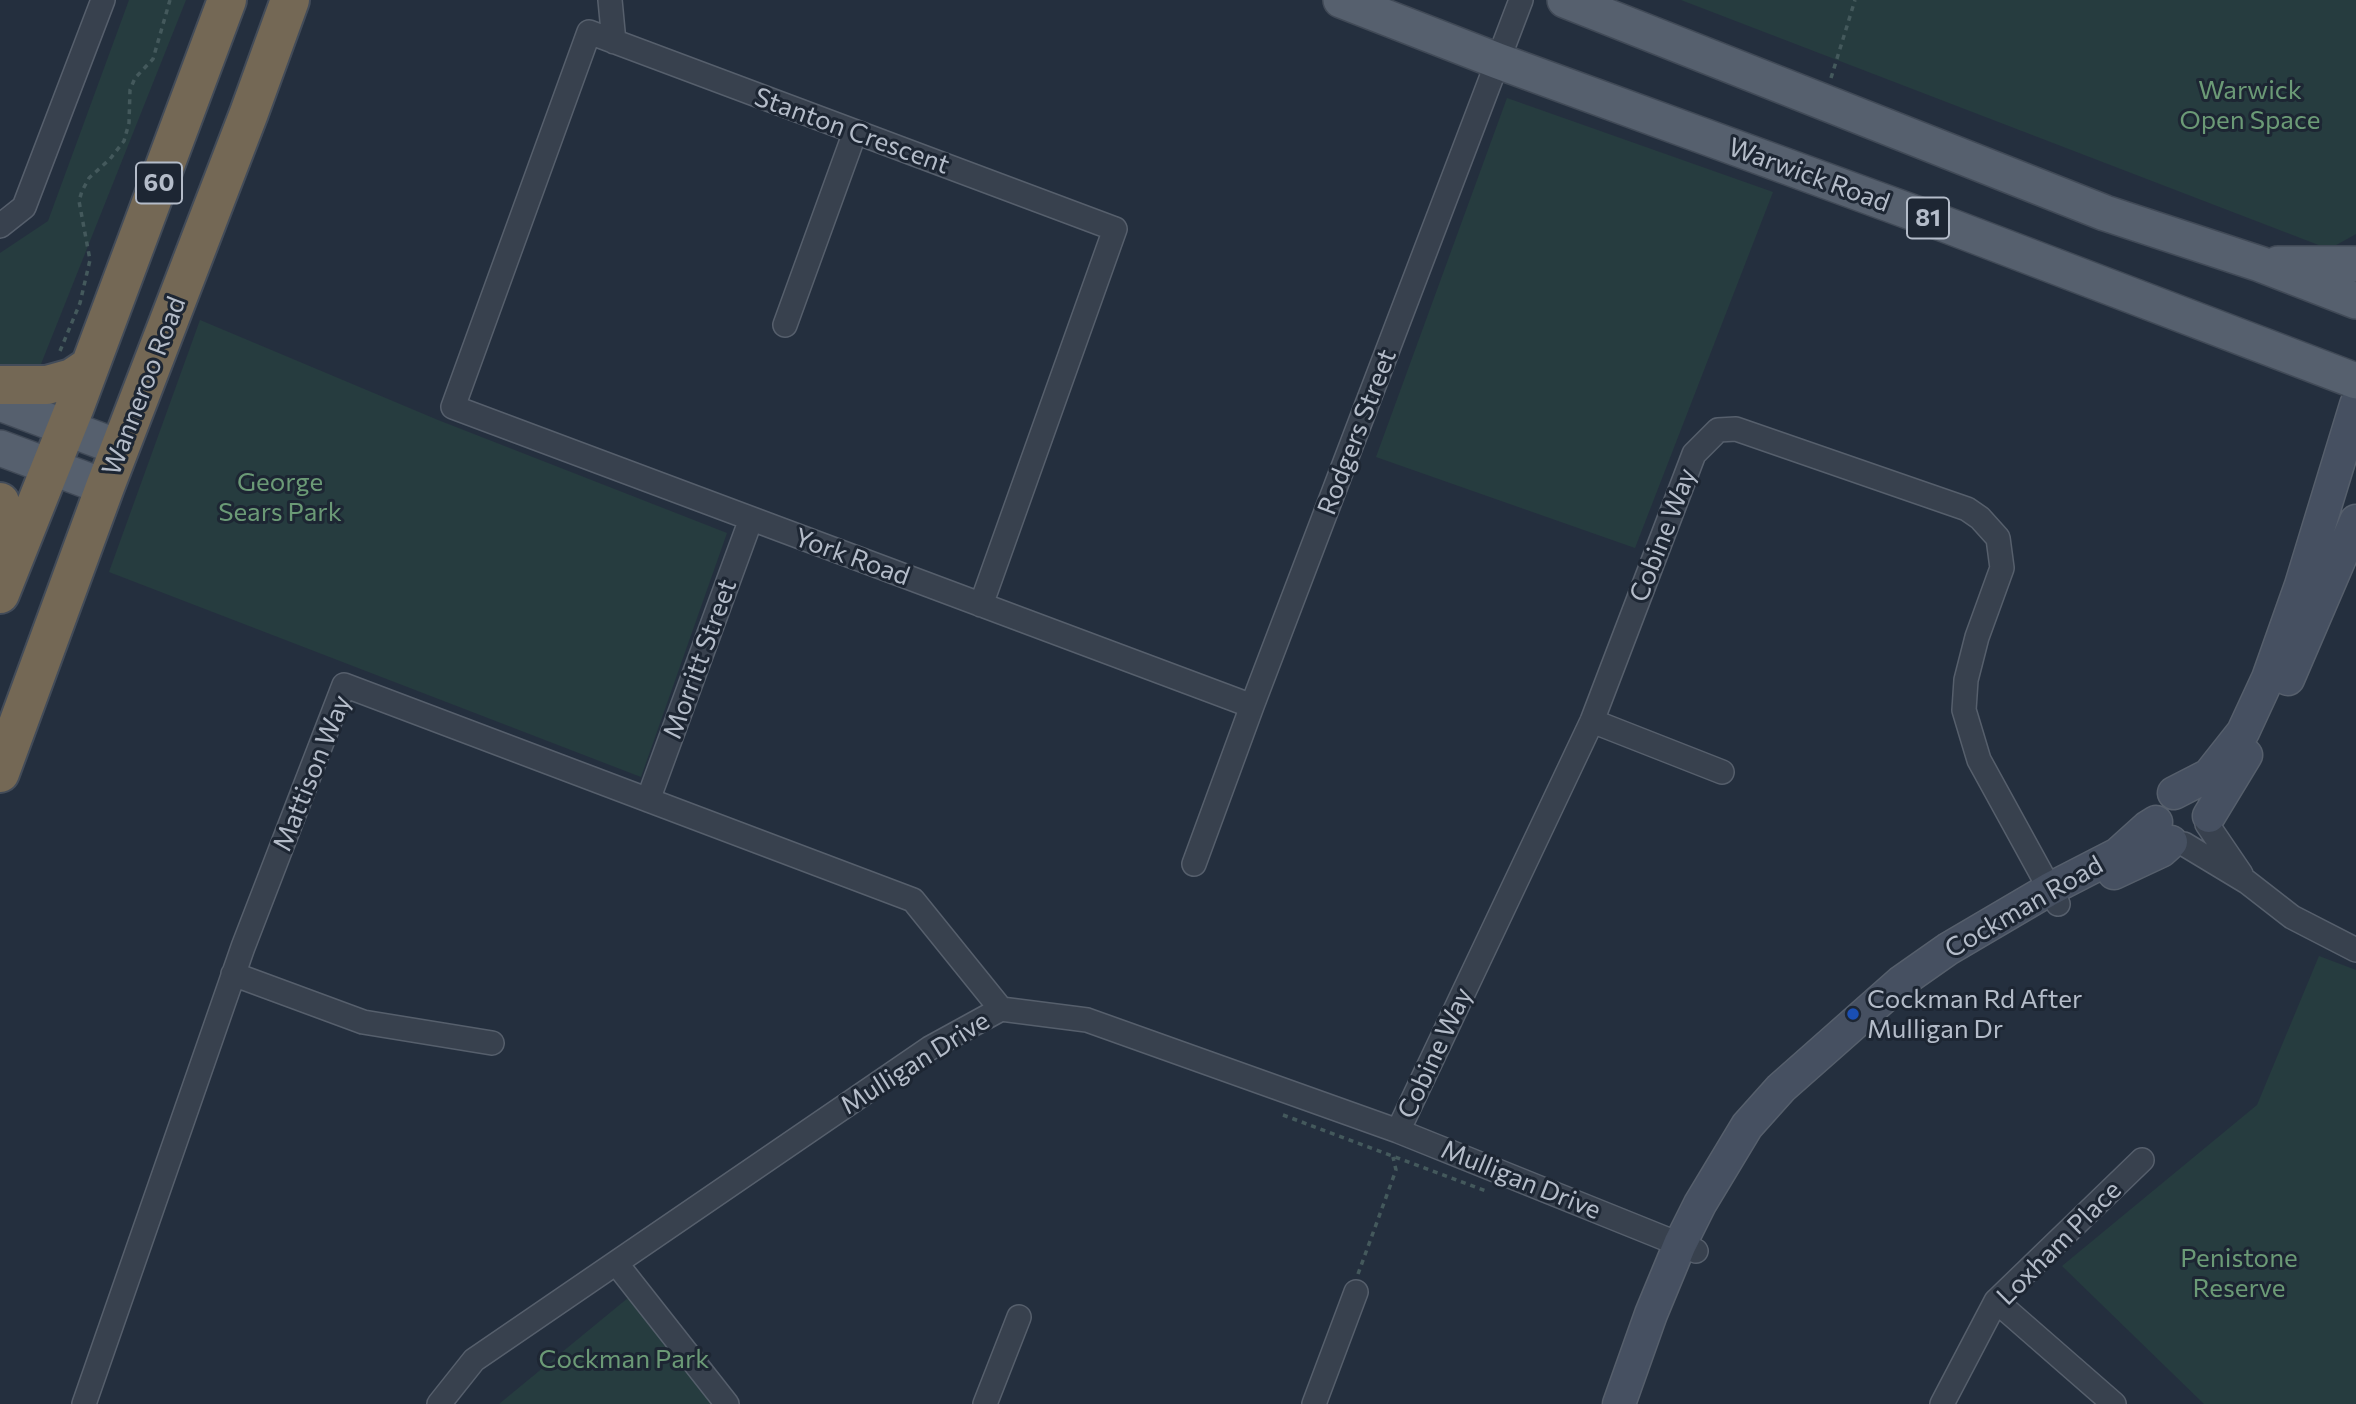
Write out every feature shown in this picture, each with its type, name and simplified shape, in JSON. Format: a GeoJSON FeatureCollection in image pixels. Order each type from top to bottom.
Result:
{"type":"FeatureCollection","features":[{"type":"Feature","properties":{"kind":"highway","name":"60"},"geometry":{"type":"LineString","coordinates":[[1,591],[90,366],[227,0]]}},
{"type":"Feature","properties":{"kind":"highway","name":"Wanneroo Road"},"geometry":{"type":"LineString","coordinates":[[0,773],[105,487],[290,0]]}},
{"type":"Feature","properties":{"kind":"highway"},"geometry":{"type":"LineString","coordinates":[[0,385],[47,385],[72,378],[90,366]]}},
{"type":"Feature","properties":{"kind":"highway"},"geometry":{"type":"LineString","coordinates":[[0,502],[4,543],[1,591]]}},
{"type":"Feature","properties":{"kind":"main road","name":"Warwick Road"},"geometry":{"type":"LineString","coordinates":[[1341,0],[1498,61],[1944,224],[2356,381]]}},
{"type":"Feature","properties":{"kind":"main road"},"geometry":{"type":"LineString","coordinates":[[1565,0],[2105,213],[2260,264],[2356,301]]}},
{"type":"Feature","properties":{"kind":"main road"},"geometry":{"type":"LineString","coordinates":[[2260,264],[2356,264]]}},
{"type":"Feature","properties":{"kind":"main road"},"geometry":{"type":"LineString","coordinates":[[0,403],[120,448]]}},
{"type":"Feature","properties":{"kind":"main road"},"geometry":{"type":"LineString","coordinates":[[2174,793],[2182,791],[2197,796],[2203,802],[2186,830],[2158,807],[2167,796],[2209,775],[2243,732],[2263,689],[2301,585],[2356,405]]}},
{"type":"Feature","properties":{"kind":"main road"},"geometry":{"type":"LineString","coordinates":[[0,448],[105,487]]}},
{"type":"Feature","properties":{"kind":"main road","name":"Cockman Road"},"geometry":{"type":"LineString","coordinates":[[1637,1404],[1700,1204],[1747,1126],[1781,1088],[1901,982],[1980,929],[2113,874],[2161,851],[2186,830],[2259,734],[2295,666],[2356,520]]}},
{"type":"Feature","properties":{"kind":"main road","name":"Cockman Road"},"geometry":{"type":"LineString","coordinates":[[1619,1404],[1651,1314],[1688,1247]]}},
{"type":"Feature","properties":{"kind":"street"},"geometry":{"type":"LineString","coordinates":[[0,226],[24,207],[103,0]]}},
{"type":"Feature","properties":{"kind":"street"},"geometry":{"type":"LineString","coordinates":[[610,0],[614,41]]}},
{"type":"Feature","properties":{"kind":"street","name":"Rodgers Street"},"geometry":{"type":"LineString","coordinates":[[1194,864],[1521,0]]}},
{"type":"Feature","properties":{"kind":"street","name":"Stanton Crescent"},"geometry":{"type":"LineString","coordinates":[[453,407],[589,32],[614,41],[1115,229],[981,604]]}},
{"type":"Feature","properties":{"kind":"street"},"geometry":{"type":"LineString","coordinates":[[785,325],[855,132]]}},
{"type":"Feature","properties":{"kind":"street","name":"York Road"},"geometry":{"type":"LineString","coordinates":[[453,407],[1252,706]]}},
{"type":"Feature","properties":{"kind":"street","name":"Cobine Way"},"geometry":{"type":"LineString","coordinates":[[1398,1131],[1592,721],[1694,454],[1718,430],[1736,429],[1967,509],[1980,518],[1998,538],[2002,568],[1977,637],[1966,680],[1964,710],[1979,760],[2054,897]]}},
{"type":"Feature","properties":{"kind":"street","name":"Morritt Street"},"geometry":{"type":"LineString","coordinates":[[648,800],[751,519]]}},
{"type":"Feature","properties":{"kind":"street","name":"Mattison Way"},"geometry":{"type":"LineString","coordinates":[[84,1404],[233,974],[344,685],[913,900],[1001,1009]]}},
{"type":"Feature","properties":{"kind":"street"},"geometry":{"type":"LineString","coordinates":[[1592,721],[1722,772]]}},
{"type":"Feature","properties":{"kind":"street"},"geometry":{"type":"LineString","coordinates":[[2186,830],[2292,918],[2356,950]]}},
{"type":"Feature","properties":{"kind":"street"},"geometry":{"type":"LineString","coordinates":[[233,974],[363,1022],[492,1043]]}},
{"type":"Feature","properties":{"kind":"street","name":"Mulligan Drive"},"geometry":{"type":"LineString","coordinates":[[439,1404],[474,1360],[930,1048],[1001,1009],[1087,1020],[1398,1131],[1688,1247]]}},
{"type":"Feature","properties":{"kind":"street","name":"Loxham Place"},"geometry":{"type":"LineString","coordinates":[[1942,1404],[1996,1301],[2142,1160]]}},
{"type":"Feature","properties":{"kind":"street"},"geometry":{"type":"LineString","coordinates":[[617,1263],[727,1404]]}},
{"type":"Feature","properties":{"kind":"street"},"geometry":{"type":"LineString","coordinates":[[1314,1404],[1356,1292]]}},
{"type":"Feature","properties":{"kind":"street"},"geometry":{"type":"LineString","coordinates":[[1996,1301],[2114,1404]]}},
{"type":"Feature","properties":{"kind":"street"},"geometry":{"type":"LineString","coordinates":[[985,1404],[1019,1317]]}},
{"type":"Feature","properties":{"kind":"path"},"geometry":{"type":"LineString","coordinates":[[47,385],[80,303],[90,260],[79,201],[82,191],[89,178],[110,159],[124,141],[129,123],[130,90],[135,78],[153,59],[170,0]]}},
{"type":"Feature","properties":{"kind":"path"},"geometry":{"type":"LineString","coordinates":[[1830,81],[1856,0]]}},
{"type":"Feature","properties":{"kind":"path"},"geometry":{"type":"LineString","coordinates":[[1277,1112],[1498,1196]]}},
{"type":"Feature","properties":{"kind":"path"},"geometry":{"type":"LineString","coordinates":[[1356,1292],[1358,1269],[1395,1170],[1393,1157]]}},
{"type":"Feature","properties":{"kind":"green space"},"geometry":{"type":"Polygon","coordinates":[[[129,0],[186,0],[41,364],[0,367],[0,253],[48,221],[129,0]]]}},
{"type":"Feature","properties":{"kind":"green space","name":"Warwick Open Space"},"geometry":{"type":"Polygon","coordinates":[[[1681,0],[2356,0],[2356,234],[2329,249],[1681,0]]]}},
{"type":"Feature","properties":{"kind":"green space"},"geometry":{"type":"Polygon","coordinates":[[[1507,98],[1773,192],[1635,548],[1376,457],[1507,98]]]}},
{"type":"Feature","properties":{"kind":"green space","name":"George Sears Park"},"geometry":{"type":"Polygon","coordinates":[[[200,320],[438,420],[727,533],[641,777],[109,572],[200,320]]]}},
{"type":"Feature","properties":{"kind":"green space","name":"Penistone Reserve"},"geometry":{"type":"Polygon","coordinates":[[[2319,956],[2356,970],[2356,1404],[2204,1404],[2062,1266],[2257,1105],[2319,956]]]}},
{"type":"Feature","properties":{"kind":"green space","name":"Cockman Park"},"geometry":{"type":"Polygon","coordinates":[[[634,1293],[714,1404],[499,1404],[634,1293]]]}},
{"type":"Feature","properties":{"kind":"place","name":"Cockman Rd After Mulligan Dr"},"geometry":{"type":"Point","coordinates":[1853,1014]}}]}
